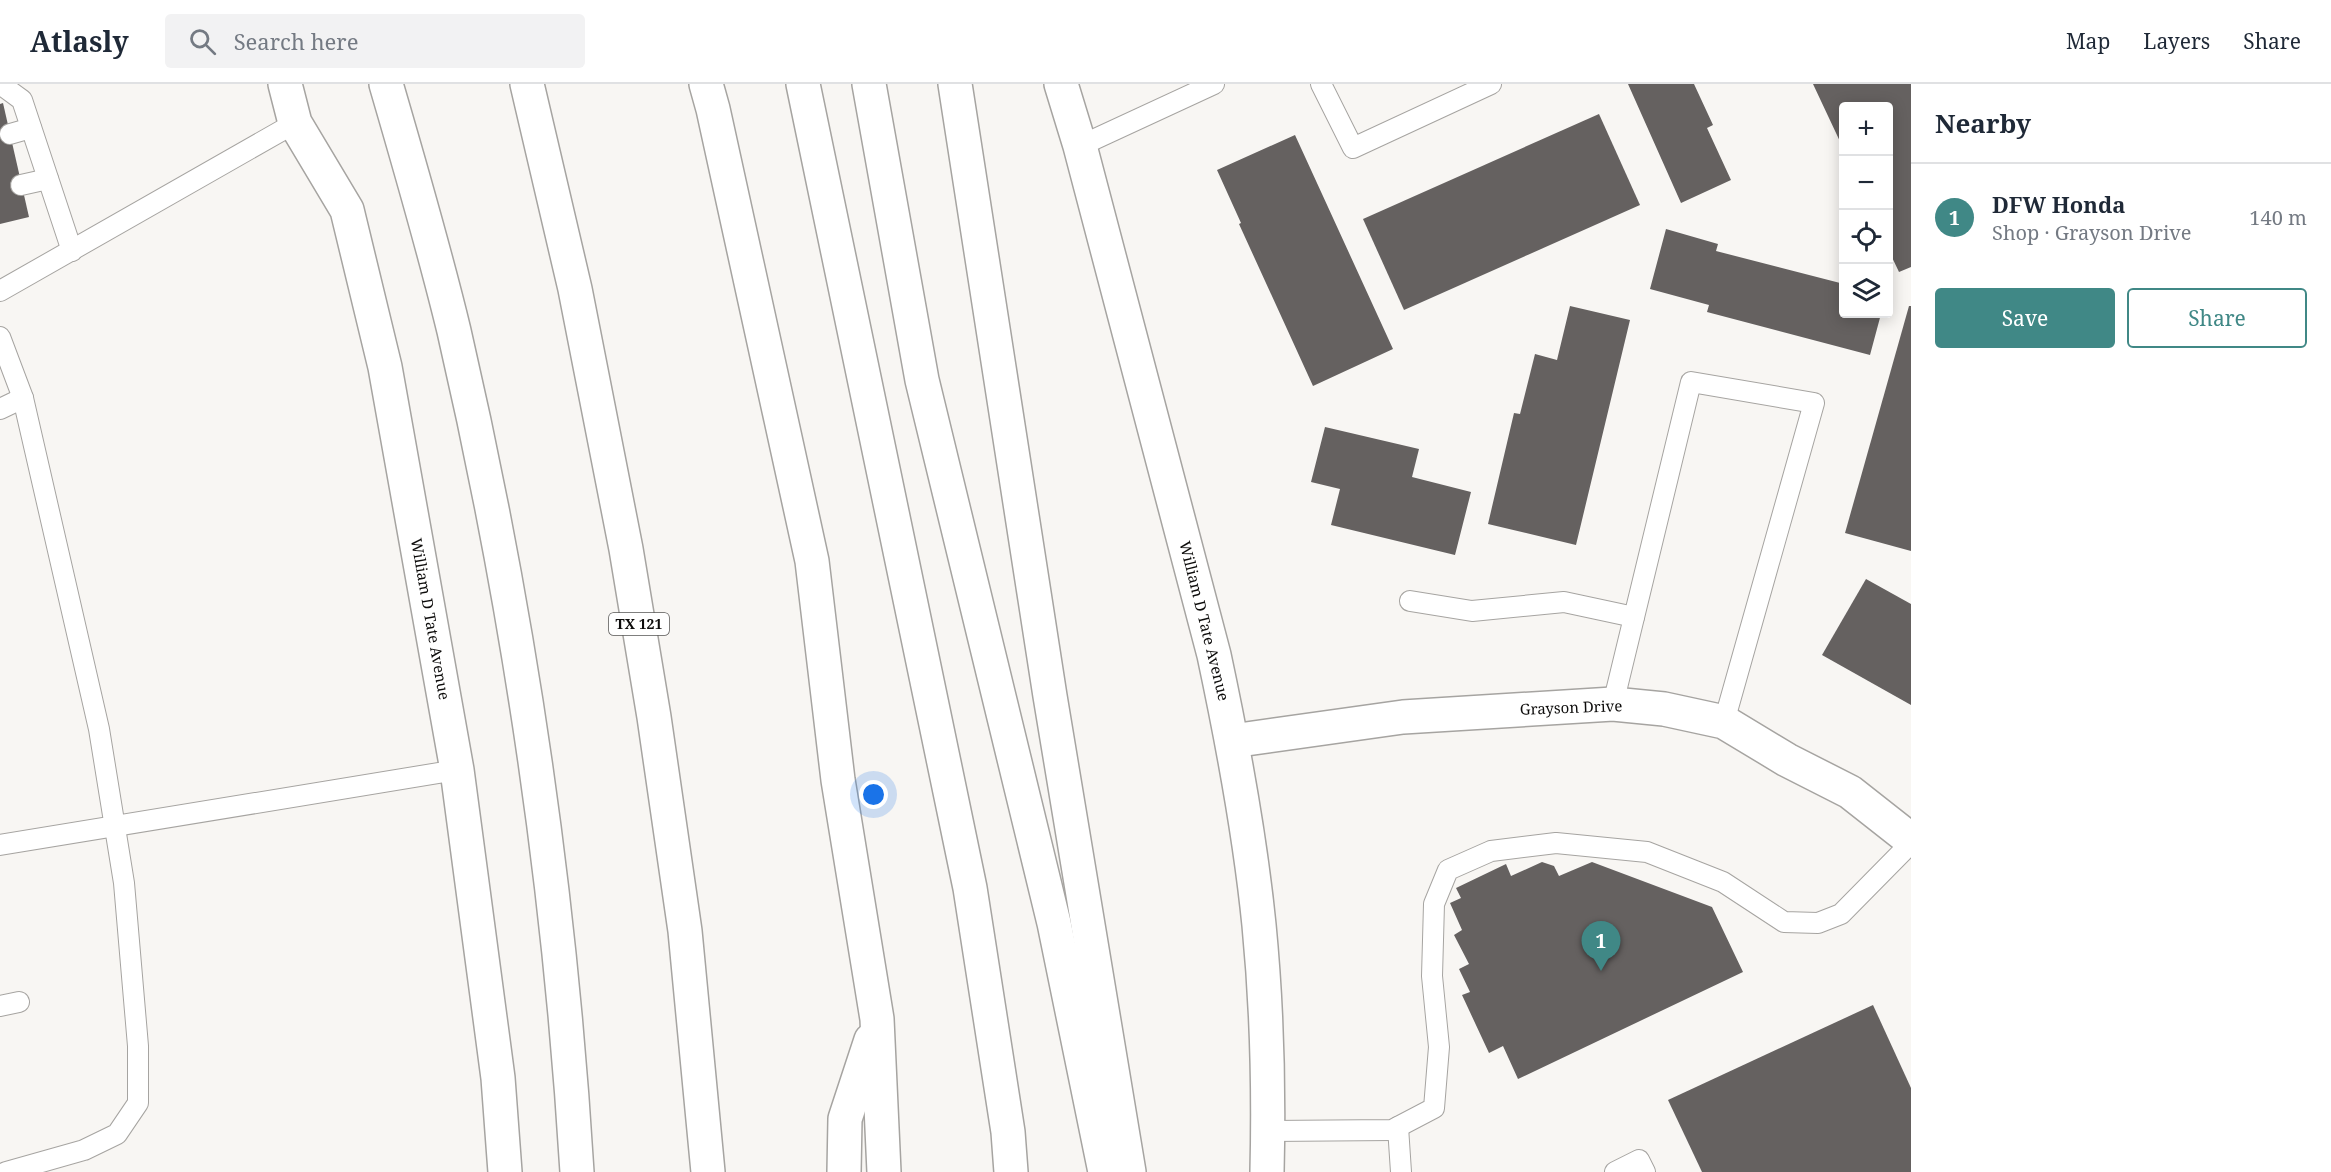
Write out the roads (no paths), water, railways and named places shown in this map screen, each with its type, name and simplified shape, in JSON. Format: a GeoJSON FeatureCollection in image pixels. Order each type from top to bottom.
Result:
{"type":"FeatureCollection","features":[{"type":"Feature","properties":{"kind":"main road","name":"William D Tate Avenue"},"geometry":{"type":"LineString","coordinates":[[285,84],[295,123],[347,210],[385,367],[458,770],[498,1078],[505,1172]]}},
{"type":"Feature","properties":{"kind":"main road"},"geometry":{"type":"LineString","coordinates":[[386,84],[453,329],[496,523],[518,644],[537,775],[560,969],[577,1172]]}},
{"type":"Feature","properties":{"kind":"main road","name":"TX 121"},"geometry":{"type":"LineString","coordinates":[[527,84],[575,289],[626,549],[654,717],[685,931],[708,1172]]}},
{"type":"Feature","properties":{"kind":"main road"},"geometry":{"type":"LineString","coordinates":[[706,84],[812,561],[838,780],[877,1019],[884,1172]]}},
{"type":"Feature","properties":{"kind":"main road"},"geometry":{"type":"LineString","coordinates":[[803,84],[970,888],[1008,1132],[1011,1172]]}},
{"type":"Feature","properties":{"kind":"main road"},"geometry":{"type":"LineString","coordinates":[[869,84],[922,380],[1054,923],[1105,1172]]}},
{"type":"Feature","properties":{"kind":"main road"},"geometry":{"type":"LineString","coordinates":[[954,84],[1052,708],[1129,1172]]}},
{"type":"Feature","properties":{"kind":"main road","name":"William D Tate Avenue"},"geometry":{"type":"LineString","coordinates":[[1061,84],[1080,146],[1214,655],[1232,741],[1259,926],[1269,1095],[1267,1172]]}},
{"type":"Feature","properties":{"kind":"main road","name":"Grayson Drive"},"geometry":{"type":"LineString","coordinates":[[1232,741],[1403,717],[1613,704],[1664,709],[1724,722],[1787,760],[1850,792],[1911,842]]}},
{"type":"Feature","properties":{"kind":"main road"},"geometry":{"type":"LineString","coordinates":[[844,1172],[845,1119],[877,1019]]}},
{"type":"Feature","properties":{"kind":"lane"},"geometry":{"type":"LineString","coordinates":[[0,84],[22,100],[72,250]]}},
{"type":"Feature","properties":{"kind":"lane"},"geometry":{"type":"LineString","coordinates":[[1080,146],[1214,84]]}},
{"type":"Feature","properties":{"kind":"lane"},"geometry":{"type":"LineString","coordinates":[[1321,84],[1353,148],[1491,84]]}},
{"type":"Feature","properties":{"kind":"lane"},"geometry":{"type":"LineString","coordinates":[[0,291],[295,123]]}},
{"type":"Feature","properties":{"kind":"lane"},"geometry":{"type":"LineString","coordinates":[[10,134],[32,128]]}},
{"type":"Feature","properties":{"kind":"lane"},"geometry":{"type":"LineString","coordinates":[[21,185],[48,178]]}},
{"type":"Feature","properties":{"kind":"lane"},"geometry":{"type":"LineString","coordinates":[[0,337],[23,398],[99,729],[124,883],[138,1046],[138,1103],[117,1134],[84,1150],[6,1172]]}},
{"type":"Feature","properties":{"kind":"lane"},"geometry":{"type":"LineString","coordinates":[[1613,704],[1691,382],[1814,403],[1724,722]]}},
{"type":"Feature","properties":{"kind":"lane"},"geometry":{"type":"LineString","coordinates":[[0,409],[23,398]]}},
{"type":"Feature","properties":{"kind":"lane"},"geometry":{"type":"LineString","coordinates":[[1410,601],[1472,611],[1564,602],[1634,617]]}},
{"type":"Feature","properties":{"kind":"lane"},"geometry":{"type":"LineString","coordinates":[[0,845],[458,770]]}},
{"type":"Feature","properties":{"kind":"lane"},"geometry":{"type":"LineString","coordinates":[[1268,1131],[1392,1130],[1434,1108],[1439,1047],[1432,975],[1434,904],[1448,870],[1491,851],[1556,843],[1647,852],[1723,882],[1784,922],[1818,923],[1841,914],[1911,842]]}},
{"type":"Feature","properties":{"kind":"lane"},"geometry":{"type":"LineString","coordinates":[[1398,1127],[1401,1172]]}},
{"type":"Feature","properties":{"kind":"lane"},"geometry":{"type":"LineString","coordinates":[[1615,1172],[1639,1160],[1645,1172]]}},
{"type":"Feature","properties":{"kind":"place","name":"DFW Honda"},"geometry":{"type":"Point","coordinates":[1601,971]}}]}
